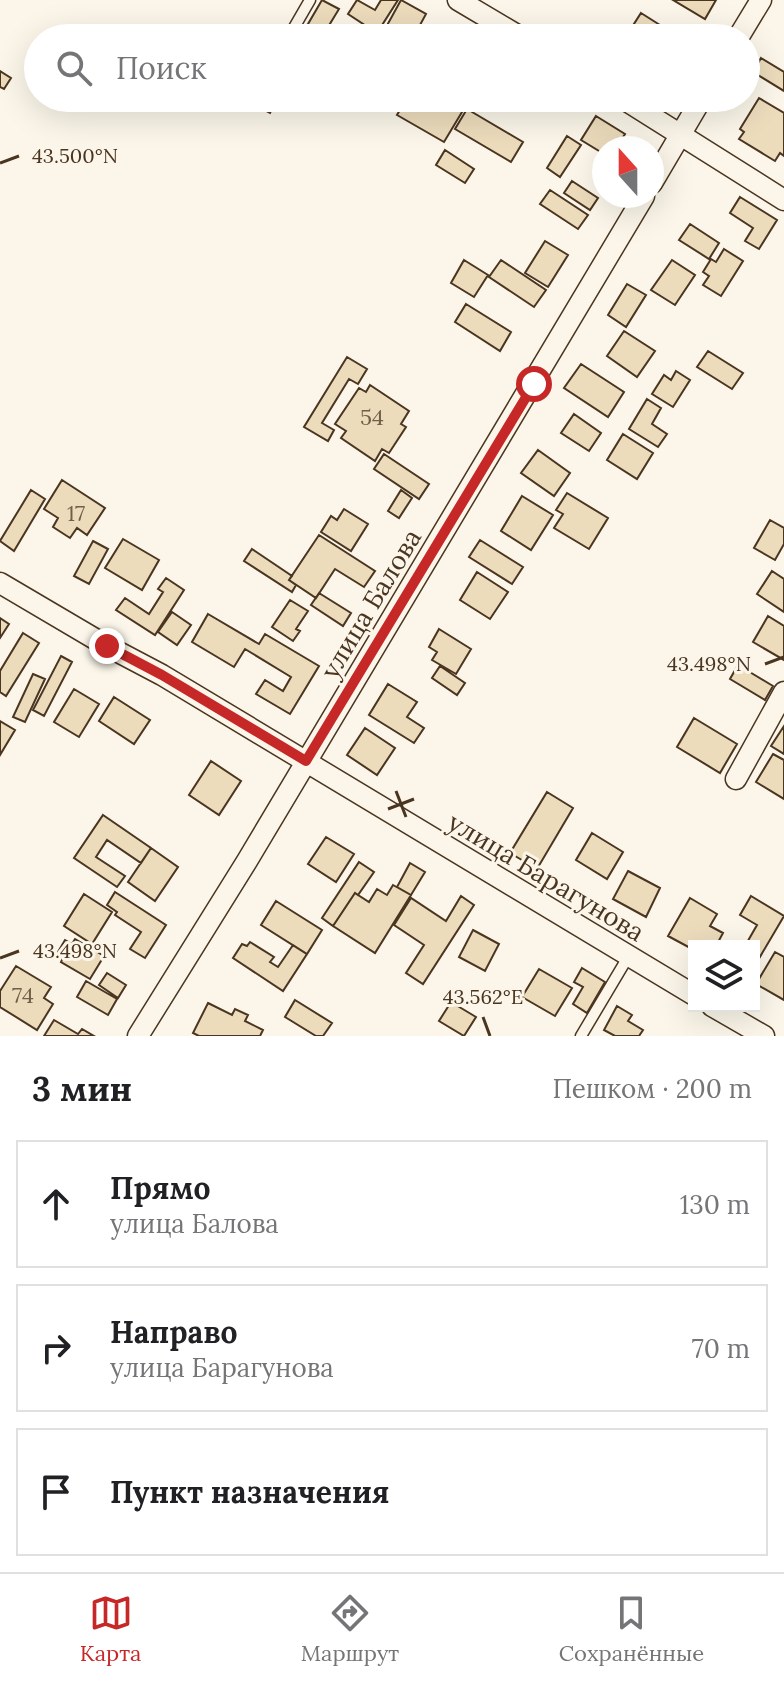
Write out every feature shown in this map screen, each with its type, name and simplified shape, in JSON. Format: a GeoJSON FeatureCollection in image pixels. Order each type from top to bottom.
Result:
{"type":"FeatureCollection","features":[{"type":"Feature","properties":{"kind":"street"},"geometry":{"type":"LineString","coordinates":[[458,0],[498,24]]}},
{"type":"Feature","properties":{"kind":"street"},"geometry":{"type":"LineString","coordinates":[[746,24],[761,0]]}},
{"type":"Feature","properties":{"kind":"street"},"geometry":{"type":"LineString","coordinates":[[645,112],[784,200]]}},
{"type":"Feature","properties":{"kind":"street"},"geometry":{"type":"LineString","coordinates":[[664,163],[694,112]]}},
{"type":"Feature","properties":{"kind":"street","name":"улица Балова"},"geometry":{"type":"LineString","coordinates":[[138,1036],[247,861],[637,208]]}},
{"type":"Feature","properties":{"kind":"street","name":"улица Барагунова"},"geometry":{"type":"LineString","coordinates":[[0,583],[162,675],[688,992]]}},
{"type":"Feature","properties":{"kind":"street"},"geometry":{"type":"LineString","coordinates":[[736,779],[784,692]]}},
{"type":"Feature","properties":{"kind":"street"},"geometry":{"type":"LineString","coordinates":[[722,1012],[764,1036]]}},
{"type":"Feature","properties":{"kind":"lane"},"geometry":{"type":"LineString","coordinates":[[296,24],[310,0]]}},
{"type":"Feature","properties":{"kind":"lane"},"geometry":{"type":"LineString","coordinates":[[581,1036],[628,957]]}},
{"type":"Feature","properties":{"kind":"building"},"geometry":{"type":"Polygon","coordinates":[[[322,0],[339,9],[330,24],[308,24],[322,0]]]}},
{"type":"Feature","properties":{"kind":"building"},"geometry":{"type":"Polygon","coordinates":[[[357,0],[375,10],[381,0],[398,0],[383,24],[363,24],[348,14],[357,0]]]}},
{"type":"Feature","properties":{"kind":"building"},"geometry":{"type":"Polygon","coordinates":[[[401,0],[426,14],[421,24],[388,24],[401,0]]]}},
{"type":"Feature","properties":{"kind":"building"},"geometry":{"type":"Polygon","coordinates":[[[673,0],[716,0],[705,19],[673,0]]]}},
{"type":"Feature","properties":{"kind":"building"},"geometry":{"type":"Polygon","coordinates":[[[641,13],[658,24],[634,24],[641,13]]]}},
{"type":"Feature","properties":{"kind":"building"},"geometry":{"type":"Polygon","coordinates":[[[760,60],[784,72],[784,91],[760,76],[760,60]]]}},
{"type":"Feature","properties":{"kind":"building"},"geometry":{"type":"Polygon","coordinates":[[[0,71],[11,78],[4,89],[0,87],[0,71]]]}},
{"type":"Feature","properties":{"kind":"building"},"geometry":{"type":"Polygon","coordinates":[[[760,99],[784,113],[784,156],[780,153],[775,161],[739,139],[744,132],[740,129],[750,112],[760,112],[760,99]]]}},
{"type":"Feature","properties":{"kind":"building"},"geometry":{"type":"Polygon","coordinates":[[[399,112],[462,112],[444,142],[397,115],[399,112]]]}},
{"type":"Feature","properties":{"kind":"building"},"geometry":{"type":"Polygon","coordinates":[[[465,112],[472,112],[523,142],[511,162],[455,129],[465,112]]]}},
{"type":"Feature","properties":{"kind":"building"},"geometry":{"type":"Polygon","coordinates":[[[596,116],[625,134],[592,136],[592,147],[581,140],[596,116]]]}},
{"type":"Feature","properties":{"kind":"building"},"geometry":{"type":"Polygon","coordinates":[[[567,136],[581,145],[560,177],[547,168],[567,136]]]}},
{"type":"Feature","properties":{"kind":"building"},"geometry":{"type":"Polygon","coordinates":[[[445,150],[474,169],[465,183],[436,165],[445,150]]]}},
{"type":"Feature","properties":{"kind":"building"},"geometry":{"type":"Polygon","coordinates":[[[572,181],[592,194],[592,207],[590,210],[564,193],[572,181]]]}},
{"type":"Feature","properties":{"kind":"building"},"geometry":{"type":"Polygon","coordinates":[[[550,190],[588,215],[578,229],[540,204],[550,190]]]}},
{"type":"Feature","properties":{"kind":"building"},"geometry":{"type":"Polygon","coordinates":[[[740,197],[777,220],[759,249],[745,241],[753,228],[730,213],[740,197]]]}},
{"type":"Feature","properties":{"kind":"building"},"geometry":{"type":"Polygon","coordinates":[[[690,224],[719,243],[709,259],[679,240],[690,224]]]}},
{"type":"Feature","properties":{"kind":"building"},"geometry":{"type":"Polygon","coordinates":[[[545,241],[568,255],[548,287],[525,273],[545,241]]]}},
{"type":"Feature","properties":{"kind":"building"},"geometry":{"type":"Polygon","coordinates":[[[724,249],[743,261],[721,296],[703,285],[709,276],[703,272],[711,259],[716,262],[724,249]]]}},
{"type":"Feature","properties":{"kind":"building"},"geometry":{"type":"Polygon","coordinates":[[[464,260],[488,275],[474,297],[451,283],[464,260]]]}},
{"type":"Feature","properties":{"kind":"building"},"geometry":{"type":"Polygon","coordinates":[[[501,260],[546,290],[534,307],[489,277],[501,260]]]}},
{"type":"Feature","properties":{"kind":"building"},"geometry":{"type":"Polygon","coordinates":[[[672,260],[695,275],[675,305],[651,290],[672,260]]]}},
{"type":"Feature","properties":{"kind":"building"},"geometry":{"type":"Polygon","coordinates":[[[627,284],[646,295],[626,327],[608,315],[627,284]]]}},
{"type":"Feature","properties":{"kind":"building"},"geometry":{"type":"Polygon","coordinates":[[[466,304],[511,332],[500,351],[455,322],[466,304]]]}},
{"type":"Feature","properties":{"kind":"building"},"geometry":{"type":"Polygon","coordinates":[[[624,331],[655,351],[637,377],[607,356],[624,331]]]}},
{"type":"Feature","properties":{"kind":"building"},"geometry":{"type":"Polygon","coordinates":[[[708,351],[743,373],[732,389],[697,367],[708,351]]]}},
{"type":"Feature","properties":{"kind":"building"},"geometry":{"type":"Polygon","coordinates":[[[347,357],[367,369],[358,384],[349,379],[322,423],[334,430],[328,441],[304,427],[347,357]]]}},
{"type":"Feature","properties":{"kind":"building"},"geometry":{"type":"Polygon","coordinates":[[[581,364],[624,392],[608,417],[564,388],[581,364]]]}},
{"type":"Feature","properties":{"kind":"building"},"geometry":{"type":"Polygon","coordinates":[[[676,371],[690,380],[673,407],[652,394],[664,375],[671,380],[676,371]]]}},
{"type":"Feature","properties":{"kind":"building"},"geometry":{"type":"Polygon","coordinates":[[[370,385],[409,411],[401,424],[406,427],[389,453],[382,449],[375,461],[341,438],[346,431],[335,424],[359,388],[366,392],[370,385]]]}},
{"type":"Feature","properties":{"kind":"building"},"geometry":{"type":"Polygon","coordinates":[[[647,399],[661,408],[652,424],[667,434],[658,447],[629,429],[647,399]]]}},
{"type":"Feature","properties":{"kind":"building"},"geometry":{"type":"Polygon","coordinates":[[[574,414],[601,433],[589,451],[561,433],[574,414]]]}},
{"type":"Feature","properties":{"kind":"building"},"geometry":{"type":"Polygon","coordinates":[[[623,434],[653,453],[637,479],[607,460],[623,434]]]}},
{"type":"Feature","properties":{"kind":"building"},"geometry":{"type":"Polygon","coordinates":[[[538,450],[570,473],[554,496],[521,473],[538,450]]]}},
{"type":"Feature","properties":{"kind":"building"},"geometry":{"type":"Polygon","coordinates":[[[384,454],[429,484],[419,499],[374,469],[384,454]]]}},
{"type":"Feature","properties":{"kind":"building"},"geometry":{"type":"Polygon","coordinates":[[[62,480],[105,508],[87,535],[77,528],[70,538],[53,527],[58,518],[44,509],[62,480]]]}},
{"type":"Feature","properties":{"kind":"building"},"geometry":{"type":"Polygon","coordinates":[[[31,490],[45,499],[14,551],[0,541],[31,490]]]}},
{"type":"Feature","properties":{"kind":"building"},"geometry":{"type":"Polygon","coordinates":[[[401,490],[412,498],[399,518],[388,511],[401,490]]]}},
{"type":"Feature","properties":{"kind":"building"},"geometry":{"type":"Polygon","coordinates":[[[567,493],[608,518],[589,549],[554,528],[563,514],[556,510],[567,493]]]}},
{"type":"Feature","properties":{"kind":"building"},"geometry":{"type":"Polygon","coordinates":[[[522,496],[553,515],[531,550],[501,531],[522,496]]]}},
{"type":"Feature","properties":{"kind":"building"},"geometry":{"type":"Polygon","coordinates":[[[344,509],[368,524],[351,551],[321,532],[331,516],[337,520],[344,509]]]}},
{"type":"Feature","properties":{"kind":"building"},"geometry":{"type":"Polygon","coordinates":[[[770,520],[784,528],[784,544],[775,560],[754,548],[770,520]]]}},
{"type":"Feature","properties":{"kind":"building"},"geometry":{"type":"Polygon","coordinates":[[[319,535],[375,571],[364,587],[335,569],[316,598],[289,580],[319,535]]]}},
{"type":"Feature","properties":{"kind":"building"},"geometry":{"type":"Polygon","coordinates":[[[123,539],[159,560],[142,590],[105,568],[123,539]]]}},
{"type":"Feature","properties":{"kind":"building"},"geometry":{"type":"Polygon","coordinates":[[[480,540],[523,567],[512,584],[469,557],[480,540]]]}},
{"type":"Feature","properties":{"kind":"building"},"geometry":{"type":"Polygon","coordinates":[[[93,541],[108,549],[89,584],[74,576],[93,541]]]}},
{"type":"Feature","properties":{"kind":"building"},"geometry":{"type":"Polygon","coordinates":[[[252,549],[292,576],[289,580],[296,585],[292,592],[244,561],[252,549]]]}},
{"type":"Feature","properties":{"kind":"building"},"geometry":{"type":"Polygon","coordinates":[[[772,571],[784,579],[784,612],[757,594],[772,571]]]}},
{"type":"Feature","properties":{"kind":"building"},"geometry":{"type":"Polygon","coordinates":[[[477,572],[508,592],[490,619],[460,600],[477,572]]]}},
{"type":"Feature","properties":{"kind":"building"},"geometry":{"type":"Polygon","coordinates":[[[166,578],[184,590],[155,635],[116,610],[125,598],[149,614],[163,592],[158,589],[166,578]]]}},
{"type":"Feature","properties":{"kind":"building"},"geometry":{"type":"Polygon","coordinates":[[[319,593],[351,613],[343,626],[311,605],[319,593]]]}},
{"type":"Feature","properties":{"kind":"building"},"geometry":{"type":"Polygon","coordinates":[[[290,600],[308,611],[296,629],[300,631],[293,641],[272,627],[290,600]]]}},
{"type":"Feature","properties":{"kind":"building"},"geometry":{"type":"Polygon","coordinates":[[[172,612],[191,625],[177,645],[158,632],[172,612]]]}},
{"type":"Feature","properties":{"kind":"building"},"geometry":{"type":"Polygon","coordinates":[[[208,614],[259,644],[265,634],[319,666],[290,714],[256,694],[265,680],[283,691],[291,677],[245,649],[234,667],[192,642],[208,614]]]}},
{"type":"Feature","properties":{"kind":"building"},"geometry":{"type":"Polygon","coordinates":[[[768,616],[784,626],[784,660],[753,642],[768,616]]]}},
{"type":"Feature","properties":{"kind":"building"},"geometry":{"type":"Polygon","coordinates":[[[0,618],[9,624],[0,638],[0,618]]]}},
{"type":"Feature","properties":{"kind":"building"},"geometry":{"type":"Polygon","coordinates":[[[439,629],[471,649],[456,674],[432,660],[437,652],[429,647],[439,629]]]}},
{"type":"Feature","properties":{"kind":"building"},"geometry":{"type":"Polygon","coordinates":[[[23,633],[39,643],[6,696],[0,692],[0,671],[23,633]]]}},
{"type":"Feature","properties":{"kind":"building"},"geometry":{"type":"Polygon","coordinates":[[[61,656],[72,662],[44,716],[33,710],[61,656]]]}},
{"type":"Feature","properties":{"kind":"building"},"geometry":{"type":"Polygon","coordinates":[[[738,665],[773,686],[765,700],[730,679],[738,665]]]}},
{"type":"Feature","properties":{"kind":"building"},"geometry":{"type":"Polygon","coordinates":[[[440,666],[465,683],[457,695],[432,678],[440,666]]]}},
{"type":"Feature","properties":{"kind":"building"},"geometry":{"type":"Polygon","coordinates":[[[33,674],[45,679],[25,722],[13,717],[33,674]]]}},
{"type":"Feature","properties":{"kind":"building"},"geometry":{"type":"Polygon","coordinates":[[[388,684],[417,702],[407,717],[424,728],[414,743],[369,715],[388,684]]]}},
{"type":"Feature","properties":{"kind":"building"},"geometry":{"type":"Polygon","coordinates":[[[74,689],[99,704],[79,737],[54,722],[74,689]]]}},
{"type":"Feature","properties":{"kind":"building"},"geometry":{"type":"Polygon","coordinates":[[[114,697],[150,720],[134,744],[99,721],[114,697]]]}},
{"type":"Feature","properties":{"kind":"building"},"geometry":{"type":"Polygon","coordinates":[[[694,718],[737,744],[720,773],[677,747],[694,718]]]}},
{"type":"Feature","properties":{"kind":"building"},"geometry":{"type":"Polygon","coordinates":[[[0,721],[15,730],[0,755],[0,721]]]}},
{"type":"Feature","properties":{"kind":"building"},"geometry":{"type":"Polygon","coordinates":[[[784,726],[784,754],[771,746],[784,726]]]}},
{"type":"Feature","properties":{"kind":"building"},"geometry":{"type":"Polygon","coordinates":[[[365,728],[395,748],[377,775],[347,755],[365,728]]]}},
{"type":"Feature","properties":{"kind":"building"},"geometry":{"type":"Polygon","coordinates":[[[773,754],[784,760],[784,799],[756,782],[773,754]]]}},
{"type":"Feature","properties":{"kind":"building"},"geometry":{"type":"Polygon","coordinates":[[[211,761],[241,781],[219,815],[189,795],[211,761]]]}},
{"type":"Feature","properties":{"kind":"building"},"geometry":{"type":"Polygon","coordinates":[[[547,792],[573,808],[537,869],[510,853],[547,792]]]}},
{"type":"Feature","properties":{"kind":"building"},"geometry":{"type":"Polygon","coordinates":[[[103,815],[151,848],[141,863],[107,840],[96,857],[125,876],[117,887],[74,858],[103,815]]]}},
{"type":"Feature","properties":{"kind":"building"},"geometry":{"type":"Polygon","coordinates":[[[592,833],[623,852],[607,879],[576,860],[592,833]]]}},
{"type":"Feature","properties":{"kind":"building"},"geometry":{"type":"Polygon","coordinates":[[[326,837],[354,854],[336,882],[308,864],[326,837]]]}},
{"type":"Feature","properties":{"kind":"building"},"geometry":{"type":"Polygon","coordinates":[[[151,848],[178,867],[155,901],[128,882],[151,848]]]}},
{"type":"Feature","properties":{"kind":"building"},"geometry":{"type":"Polygon","coordinates":[[[359,862],[374,872],[358,895],[355,893],[333,926],[322,918],[359,862]]]}},
{"type":"Feature","properties":{"kind":"building"},"geometry":{"type":"Polygon","coordinates":[[[410,863],[425,872],[411,895],[397,887],[410,863]]]}},
{"type":"Feature","properties":{"kind":"building"},"geometry":{"type":"Polygon","coordinates":[[[628,871],[660,888],[646,917],[613,899],[628,871]]]}},
{"type":"Feature","properties":{"kind":"building"},"geometry":{"type":"Polygon","coordinates":[[[393,885],[411,895],[375,953],[333,926],[355,893],[369,902],[377,889],[387,895],[393,885]]]}},
{"type":"Feature","properties":{"kind":"building"},"geometry":{"type":"Polygon","coordinates":[[[115,892],[166,925],[145,958],[130,949],[141,932],[115,915],[117,912],[107,905],[115,892]]]}},
{"type":"Feature","properties":{"kind":"building"},"geometry":{"type":"Polygon","coordinates":[[[84,894],[112,912],[92,944],[64,926],[84,894]]]}},
{"type":"Feature","properties":{"kind":"building"},"geometry":{"type":"Polygon","coordinates":[[[461,896],[474,905],[423,984],[406,973],[424,945],[394,925],[411,898],[446,921],[461,896]]]}},
{"type":"Feature","properties":{"kind":"building"},"geometry":{"type":"Polygon","coordinates":[[[751,896],[784,916],[760,957],[760,940],[748,940],[757,925],[740,915],[751,896]]]}},
{"type":"Feature","properties":{"kind":"building"},"geometry":{"type":"Polygon","coordinates":[[[690,898],[717,914],[710,926],[723,933],[719,940],[688,940],[688,947],[668,936],[690,898]]]}},
{"type":"Feature","properties":{"kind":"building"},"geometry":{"type":"Polygon","coordinates":[[[276,901],[322,930],[307,954],[261,925],[276,901]]]}},
{"type":"Feature","properties":{"kind":"building"},"geometry":{"type":"Polygon","coordinates":[[[473,930],[499,944],[485,971],[459,957],[473,930]]]}},
{"type":"Feature","properties":{"kind":"building"},"geometry":{"type":"Polygon","coordinates":[[[75,939],[104,956],[90,979],[61,962],[64,956],[58,952],[65,940],[72,944],[75,939]]]}},
{"type":"Feature","properties":{"kind":"building"},"geometry":{"type":"Polygon","coordinates":[[[250,942],[274,957],[270,962],[278,967],[293,945],[307,954],[283,991],[233,958],[242,944],[247,946],[250,942]]]}},
{"type":"Feature","properties":{"kind":"building"},"geometry":{"type":"Polygon","coordinates":[[[775,952],[784,957],[784,1000],[760,986],[760,977],[775,952]]]}},
{"type":"Feature","properties":{"kind":"building"},"geometry":{"type":"Polygon","coordinates":[[[16,966],[51,987],[44,998],[53,1004],[37,1030],[0,1007],[0,991],[16,966]]]}},
{"type":"Feature","properties":{"kind":"building"},"geometry":{"type":"Polygon","coordinates":[[[582,968],[605,982],[587,1013],[573,1004],[583,987],[574,982],[582,968]]]}},
{"type":"Feature","properties":{"kind":"building"},"geometry":{"type":"Polygon","coordinates":[[[539,969],[572,988],[555,1016],[522,997],[539,969]]]}},
{"type":"Feature","properties":{"kind":"building"},"geometry":{"type":"Polygon","coordinates":[[[107,973],[126,985],[118,998],[99,985],[107,973]]]}},
{"type":"Feature","properties":{"kind":"building"},"geometry":{"type":"Polygon","coordinates":[[[86,981],[117,999],[108,1015],[77,997],[86,981]]]}},
{"type":"Feature","properties":{"kind":"building"},"geometry":{"type":"Polygon","coordinates":[[[295,1000],[332,1023],[323,1036],[316,1036],[285,1017],[295,1000]]]}},
{"type":"Feature","properties":{"kind":"building"},"geometry":{"type":"Polygon","coordinates":[[[451,1002],[476,1017],[464,1036],[439,1021],[451,1002]]]}},
{"type":"Feature","properties":{"kind":"building"},"geometry":{"type":"Polygon","coordinates":[[[208,1003],[232,1015],[235,1009],[248,1015],[245,1021],[263,1030],[260,1036],[199,1036],[193,1033],[208,1003]]]}},
{"type":"Feature","properties":{"kind":"building"},"geometry":{"type":"Polygon","coordinates":[[[617,1006],[632,1015],[628,1021],[643,1030],[639,1036],[615,1036],[604,1030],[617,1006]]]}},
{"type":"Feature","properties":{"kind":"building"},"geometry":{"type":"Polygon","coordinates":[[[54,1020],[78,1034],[82,1029],[94,1036],[44,1036],[54,1020]]]}},
{"type":"Feature","properties":{"kind":"route"},"geometry":{"type":"LineString","coordinates":[[107,646],[162,675],[306,761],[534,384]]}}]}
